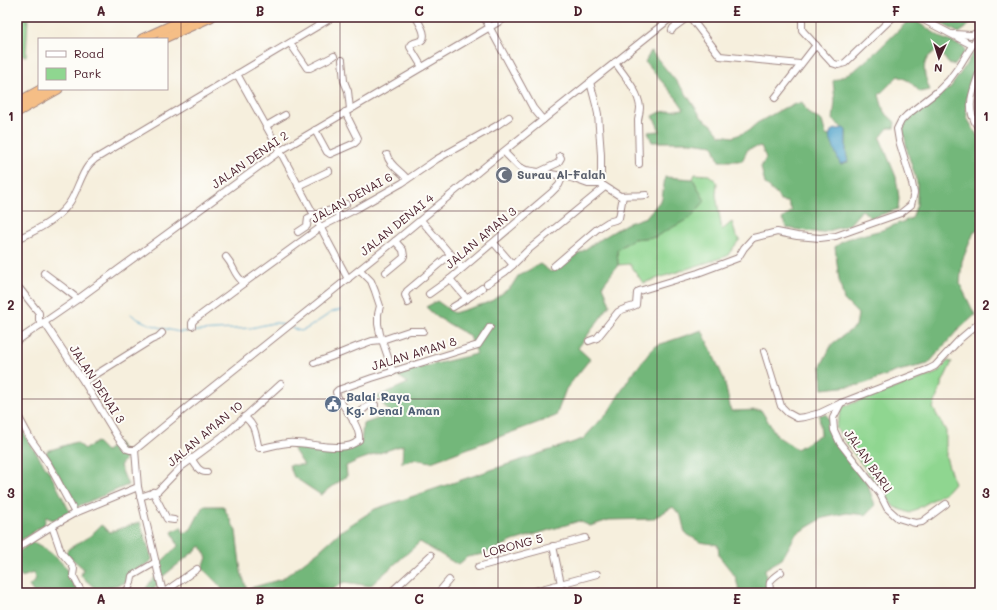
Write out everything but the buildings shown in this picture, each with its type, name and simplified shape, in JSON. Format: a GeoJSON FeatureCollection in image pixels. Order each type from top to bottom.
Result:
{"type":"FeatureCollection","features":[{"type":"Feature","properties":{"kind":"highway"},"geometry":{"type":"LineString","coordinates":[[144,38],[190,17]]}},
{"type":"Feature","properties":{"kind":"highway"},"geometry":{"type":"LineString","coordinates":[[164,38],[211,17]]}},
{"type":"Feature","properties":{"kind":"highway"},"geometry":{"type":"LineString","coordinates":[[17,102],[40,90]]}},
{"type":"Feature","properties":{"kind":"highway"},"geometry":{"type":"LineString","coordinates":[[17,112],[56,90]]}},
{"type":"Feature","properties":{"kind":"street"},"geometry":{"type":"LineString","coordinates":[[17,239],[31,233],[63,211],[70,202],[88,166],[95,159],[334,17]]}},
{"type":"Feature","properties":{"kind":"street"},"geometry":{"type":"LineString","coordinates":[[416,17],[424,33],[424,38],[421,41],[412,44],[410,48],[422,67]]}},
{"type":"Feature","properties":{"kind":"street"},"geometry":{"type":"LineString","coordinates":[[484,17],[533,108],[543,120]]}},
{"type":"Feature","properties":{"kind":"street","name":"JALAN DENAI 2"},"geometry":{"type":"LineString","coordinates":[[17,341],[78,299],[280,151],[508,17]]}},
{"type":"Feature","properties":{"kind":"street","name":"JALAN DENAI 4"},"geometry":{"type":"LineString","coordinates":[[135,450],[360,270],[489,163],[672,17]]}},
{"type":"Feature","properties":{"kind":"street"},"geometry":{"type":"LineString","coordinates":[[672,30],[689,17],[720,56],[800,64]]}},
{"type":"Feature","properties":{"kind":"street"},"geometry":{"type":"LineString","coordinates":[[802,17],[802,30],[832,63],[836,65],[840,65],[844,62],[893,17]]}},
{"type":"Feature","properties":{"kind":"street"},"geometry":{"type":"LineString","coordinates":[[918,17],[972,46]]}},
{"type":"Feature","properties":{"kind":"street"},"geometry":{"type":"LineString","coordinates":[[950,34],[971,35],[980,32]]}},
{"type":"Feature","properties":{"kind":"street"},"geometry":{"type":"LineString","coordinates":[[589,340],[597,338],[618,312],[636,305],[637,293],[639,291],[698,273],[738,258],[753,238],[777,232],[820,238],[836,236],[901,213],[911,205],[914,193],[897,130],[901,121],[907,115],[938,91],[949,80],[980,32]]}},
{"type":"Feature","properties":{"kind":"street"},"geometry":{"type":"LineString","coordinates":[[290,43],[304,65],[308,68],[334,56]]}},
{"type":"Feature","properties":{"kind":"street"},"geometry":{"type":"LineString","coordinates":[[775,98],[816,44]]}},
{"type":"Feature","properties":{"kind":"street"},"geometry":{"type":"LineString","coordinates":[[315,130],[327,152],[330,154],[357,141],[358,138],[348,111],[348,91],[344,81],[342,60]]}},
{"type":"Feature","properties":{"kind":"street"},"geometry":{"type":"LineString","coordinates":[[615,62],[634,91],[640,107],[638,120],[639,164]]}},
{"type":"Feature","properties":{"kind":"street"},"geometry":{"type":"LineString","coordinates":[[980,70],[971,102],[973,119],[980,131]]}},
{"type":"Feature","properties":{"kind":"street"},"geometry":{"type":"LineString","coordinates":[[237,74],[348,279]]}},
{"type":"Feature","properties":{"kind":"street"},"geometry":{"type":"LineString","coordinates":[[590,82],[598,114],[603,186]]}},
{"type":"Feature","properties":{"kind":"street"},"geometry":{"type":"LineString","coordinates":[[266,126],[285,115]]}},
{"type":"Feature","properties":{"kind":"street","name":"JALAN DENAI 6"},"geometry":{"type":"LineString","coordinates":[[192,326],[194,320],[321,227],[340,218],[407,179],[509,117]]}},
{"type":"Feature","properties":{"kind":"street"},"geometry":{"type":"LineString","coordinates":[[504,152],[519,167],[526,170],[574,178],[588,184],[603,186],[617,195],[646,195]]}},
{"type":"Feature","properties":{"kind":"street"},"geometry":{"type":"LineString","coordinates":[[387,155],[390,163],[407,179]]}},
{"type":"Feature","properties":{"kind":"street"},"geometry":{"type":"LineString","coordinates":[[537,172],[558,163],[561,158],[560,156]]}},
{"type":"Feature","properties":{"kind":"street"},"geometry":{"type":"LineString","coordinates":[[298,186],[329,171]]}},
{"type":"Feature","properties":{"kind":"street","name":"JALAN AMAN 3"},"geometry":{"type":"LineString","coordinates":[[429,294],[494,243],[558,186],[563,176]]}},
{"type":"Feature","properties":{"kind":"street"},"geometry":{"type":"LineString","coordinates":[[487,284],[505,272],[527,251],[569,217],[603,186]]}},
{"type":"Feature","properties":{"kind":"street"},"geometry":{"type":"LineString","coordinates":[[554,266],[597,229],[608,222],[619,218],[623,196]]}},
{"type":"Feature","properties":{"kind":"street"},"geometry":{"type":"LineString","coordinates":[[298,232],[307,226],[308,218],[346,204]]}},
{"type":"Feature","properties":{"kind":"street"},"geometry":{"type":"LineString","coordinates":[[333,210],[340,218]]}},
{"type":"Feature","properties":{"kind":"street"},"geometry":{"type":"LineString","coordinates":[[421,220],[462,268]]}},
{"type":"Feature","properties":{"kind":"street"},"geometry":{"type":"LineString","coordinates":[[386,272],[404,256],[403,250],[395,241]]}},
{"type":"Feature","properties":{"kind":"street"},"geometry":{"type":"LineString","coordinates":[[494,243],[513,265]]}},
{"type":"Feature","properties":{"kind":"street"},"geometry":{"type":"LineString","coordinates":[[408,303],[405,295],[407,291],[451,254]]}},
{"type":"Feature","properties":{"kind":"street"},"geometry":{"type":"LineString","coordinates":[[226,257],[230,262],[237,278],[244,283]]}},
{"type":"Feature","properties":{"kind":"street"},"geometry":{"type":"LineString","coordinates":[[360,270],[371,281],[380,306],[378,324],[393,372]]}},
{"type":"Feature","properties":{"kind":"street"},"geometry":{"type":"LineString","coordinates":[[44,273],[78,299]]}},
{"type":"Feature","properties":{"kind":"street"},"geometry":{"type":"LineString","coordinates":[[450,279],[467,299]]}},
{"type":"Feature","properties":{"kind":"street"},"geometry":{"type":"LineString","coordinates":[[453,307],[482,288]]}},
{"type":"Feature","properties":{"kind":"street","name":"JALAN DENAI 3"},"geometry":{"type":"LineString","coordinates":[[20,289],[39,313],[38,320],[43,324],[84,382],[118,438],[127,449],[135,450]]}},
{"type":"Feature","properties":{"kind":"street"},"geometry":{"type":"LineString","coordinates":[[764,351],[781,406],[788,413],[797,418],[805,417],[820,413],[841,403],[935,366],[960,339],[980,322]]}},
{"type":"Feature","properties":{"kind":"street","name":"JALAN AMAN 8"},"geometry":{"type":"LineString","coordinates":[[353,421],[337,396],[336,392],[340,389],[478,345],[490,327]]}},
{"type":"Feature","properties":{"kind":"street"},"geometry":{"type":"LineString","coordinates":[[314,363],[372,341],[382,340],[409,331],[422,331]]}},
{"type":"Feature","properties":{"kind":"street"},"geometry":{"type":"LineString","coordinates":[[84,382],[158,337],[162,333]]}},
{"type":"Feature","properties":{"kind":"street","name":"JALAN AMAN 10"},"geometry":{"type":"LineString","coordinates":[[140,497],[158,491],[191,458],[227,433],[280,384]]}},
{"type":"Feature","properties":{"kind":"street","name":"JALAN BARU"},"geometry":{"type":"LineString","coordinates":[[841,403],[833,418],[834,430],[840,443],[880,494],[887,508],[898,518],[916,523],[922,522],[946,504]]}},
{"type":"Feature","properties":{"kind":"street"},"geometry":{"type":"LineString","coordinates":[[244,417],[249,420],[253,426],[259,448],[287,443],[336,447],[356,442],[359,438],[359,432],[353,421],[370,404],[375,406]]}},
{"type":"Feature","properties":{"kind":"street"},"geometry":{"type":"LineString","coordinates":[[17,414],[30,438],[49,465],[75,513]]}},
{"type":"Feature","properties":{"kind":"street"},"geometry":{"type":"LineString","coordinates":[[135,450],[138,487],[163,593],[197,569]]}},
{"type":"Feature","properties":{"kind":"street"},"geometry":{"type":"LineString","coordinates":[[191,458],[200,471],[204,473],[207,472]]}},
{"type":"Feature","properties":{"kind":"street"},"geometry":{"type":"LineString","coordinates":[[17,548],[75,513],[138,487]]}},
{"type":"Feature","properties":{"kind":"street"},"geometry":{"type":"LineString","coordinates":[[153,492],[167,519],[174,520]]}},
{"type":"Feature","properties":{"kind":"street"},"geometry":{"type":"LineString","coordinates":[[52,526],[61,552],[74,569],[73,575],[82,593]]}},
{"type":"Feature","properties":{"kind":"street","name":"LORONG 5"},"geometry":{"type":"LineString","coordinates":[[478,567],[585,538]]}},
{"type":"Feature","properties":{"kind":"street","name":"LORONG 5"},"geometry":{"type":"LineString","coordinates":[[553,546],[561,584]]}},
{"type":"Feature","properties":{"kind":"street"},"geometry":{"type":"LineString","coordinates":[[390,593],[431,555]]}},
{"type":"Feature","properties":{"kind":"street"},"geometry":{"type":"LineString","coordinates":[[124,593],[131,585],[132,576],[156,562]]}},
{"type":"Feature","properties":{"kind":"street"},"geometry":{"type":"LineString","coordinates":[[771,593],[769,584],[781,572]]}},
{"type":"Feature","properties":{"kind":"street"},"geometry":{"type":"LineString","coordinates":[[527,593],[597,574]]}},
{"type":"Feature","properties":{"kind":"street"},"geometry":{"type":"LineString","coordinates":[[438,593],[449,580]]}},
{"type":"Feature","properties":{"kind":"green space"},"geometry":{"type":"Polygon","coordinates":[[[17,17],[28,17],[26,56],[17,55],[17,17]]]}},
{"type":"Feature","properties":{"kind":"green space"},"geometry":{"type":"Polygon","coordinates":[[[929,17],[969,17],[972,22],[959,33],[929,17]]]}},
{"type":"Feature","properties":{"kind":"green space"},"geometry":{"type":"Polygon","coordinates":[[[911,18],[944,39],[964,47],[965,52],[955,65],[948,63],[939,50],[928,57],[924,67],[924,72],[930,90],[920,92],[909,81],[898,76],[879,95],[884,112],[895,122],[894,128],[888,128],[880,138],[896,177],[899,198],[898,209],[871,218],[862,210],[849,225],[821,233],[787,228],[782,219],[792,211],[788,202],[780,201],[778,196],[765,184],[761,167],[766,158],[761,146],[748,149],[742,161],[719,161],[713,145],[691,142],[652,142],[648,132],[660,131],[653,116],[661,112],[684,109],[645,62],[651,51],[685,92],[702,118],[712,125],[720,135],[733,137],[748,131],[757,123],[784,108],[802,102],[808,113],[822,121],[826,135],[829,136],[841,164],[848,162],[846,152],[846,131],[833,120],[835,101],[833,81],[855,70],[911,18]]]}},
{"type":"Feature","properties":{"kind":"green space"},"geometry":{"type":"Polygon","coordinates":[[[978,44],[980,46],[980,58],[966,99],[967,118],[980,140],[980,228],[974,232],[962,261],[960,284],[975,315],[956,332],[928,364],[898,371],[860,385],[823,389],[821,366],[832,344],[856,326],[858,314],[844,300],[839,280],[835,247],[846,239],[882,230],[912,218],[917,204],[917,182],[908,154],[903,129],[906,121],[926,104],[950,88],[978,44]]]}},
{"type":"Feature","properties":{"kind":"green space"},"geometry":{"type":"Polygon","coordinates":[[[695,174],[709,175],[717,182],[716,195],[722,230],[732,222],[736,236],[740,239],[727,256],[643,283],[630,264],[618,265],[617,250],[633,239],[655,237],[705,201],[693,179],[695,174]]]}},
{"type":"Feature","properties":{"kind":"green space"},"geometry":{"type":"Polygon","coordinates":[[[665,177],[693,179],[705,201],[690,218],[655,237],[633,239],[617,250],[618,265],[603,285],[610,305],[578,348],[590,359],[566,389],[556,416],[431,462],[414,459],[402,463],[403,445],[346,466],[347,476],[321,495],[294,477],[289,465],[304,465],[292,447],[333,450],[361,444],[363,424],[391,414],[377,397],[408,383],[395,374],[476,354],[470,336],[437,317],[426,307],[437,301],[454,313],[490,302],[511,287],[518,276],[540,264],[551,272],[626,224],[646,217],[662,199],[665,177]]]}},
{"type":"Feature","properties":{"kind":"green space"},"geometry":{"type":"Polygon","coordinates":[[[702,330],[724,379],[731,411],[761,410],[777,436],[797,449],[821,434],[819,415],[826,414],[831,424],[831,434],[867,483],[875,505],[866,515],[847,513],[823,518],[796,534],[782,559],[765,569],[768,593],[740,593],[735,576],[719,556],[718,545],[700,542],[685,533],[681,516],[673,507],[652,519],[609,520],[590,526],[579,521],[513,541],[484,554],[467,557],[458,565],[420,542],[370,586],[344,582],[327,593],[224,593],[220,586],[202,568],[207,558],[201,546],[162,577],[160,563],[178,546],[172,532],[181,527],[184,534],[191,529],[203,506],[223,506],[236,531],[241,572],[247,589],[282,579],[319,551],[341,531],[375,509],[583,439],[609,411],[630,377],[655,346],[702,330]]]}},
{"type":"Feature","properties":{"kind":"green space"},"geometry":{"type":"Polygon","coordinates":[[[948,361],[952,362],[942,383],[933,408],[946,431],[946,457],[954,483],[946,492],[910,513],[894,507],[836,428],[842,407],[937,373],[948,361]]]}},
{"type":"Feature","properties":{"kind":"green space"},"geometry":{"type":"Polygon","coordinates":[[[17,419],[27,439],[51,475],[70,512],[53,520],[46,517],[44,525],[17,543],[18,455],[17,419]]]}},
{"type":"Feature","properties":{"kind":"green space"},"geometry":{"type":"Polygon","coordinates":[[[76,442],[85,449],[97,442],[106,451],[118,442],[127,456],[120,466],[128,485],[76,507],[46,453],[47,451],[76,442]]]}},
{"type":"Feature","properties":{"kind":"green space"},"geometry":{"type":"Polygon","coordinates":[[[140,522],[152,559],[149,563],[131,572],[125,583],[97,590],[81,576],[83,568],[65,553],[70,548],[90,536],[101,525],[110,532],[140,522]]]}},
{"type":"Feature","properties":{"kind":"green space"},"geometry":{"type":"Polygon","coordinates":[[[32,542],[57,558],[66,567],[81,593],[51,593],[42,591],[34,593],[29,586],[36,580],[33,573],[22,577],[17,570],[17,553],[32,542]]]}},
{"type":"Feature","properties":{"kind":"green space"},"geometry":{"type":"Polygon","coordinates":[[[155,577],[158,584],[151,593],[143,593],[151,581],[155,577]]]}},
{"type":"Feature","properties":{"kind":"water"},"geometry":{"type":"Polygon","coordinates":[[[843,128],[846,130],[846,152],[848,162],[840,164],[829,136],[832,130],[843,128]]]}},
{"type":"Feature","properties":{"kind":"waterway"},"geometry":{"type":"LineString","coordinates":[[291,328],[301,331],[332,312],[340,310]]}},
{"type":"Feature","properties":{"kind":"waterway"},"geometry":{"type":"LineString","coordinates":[[131,314],[147,323],[180,332],[251,328],[273,323],[286,326]]}},
{"type":"Feature","properties":{"kind":"place","name":"Surau Al-Falah"},"geometry":{"type":"Point","coordinates":[504,175]}},
{"type":"Feature","properties":{"kind":"place","name":"Balai Raya Kg. Denai Aman"},"geometry":{"type":"Point","coordinates":[333,404]}}]}
